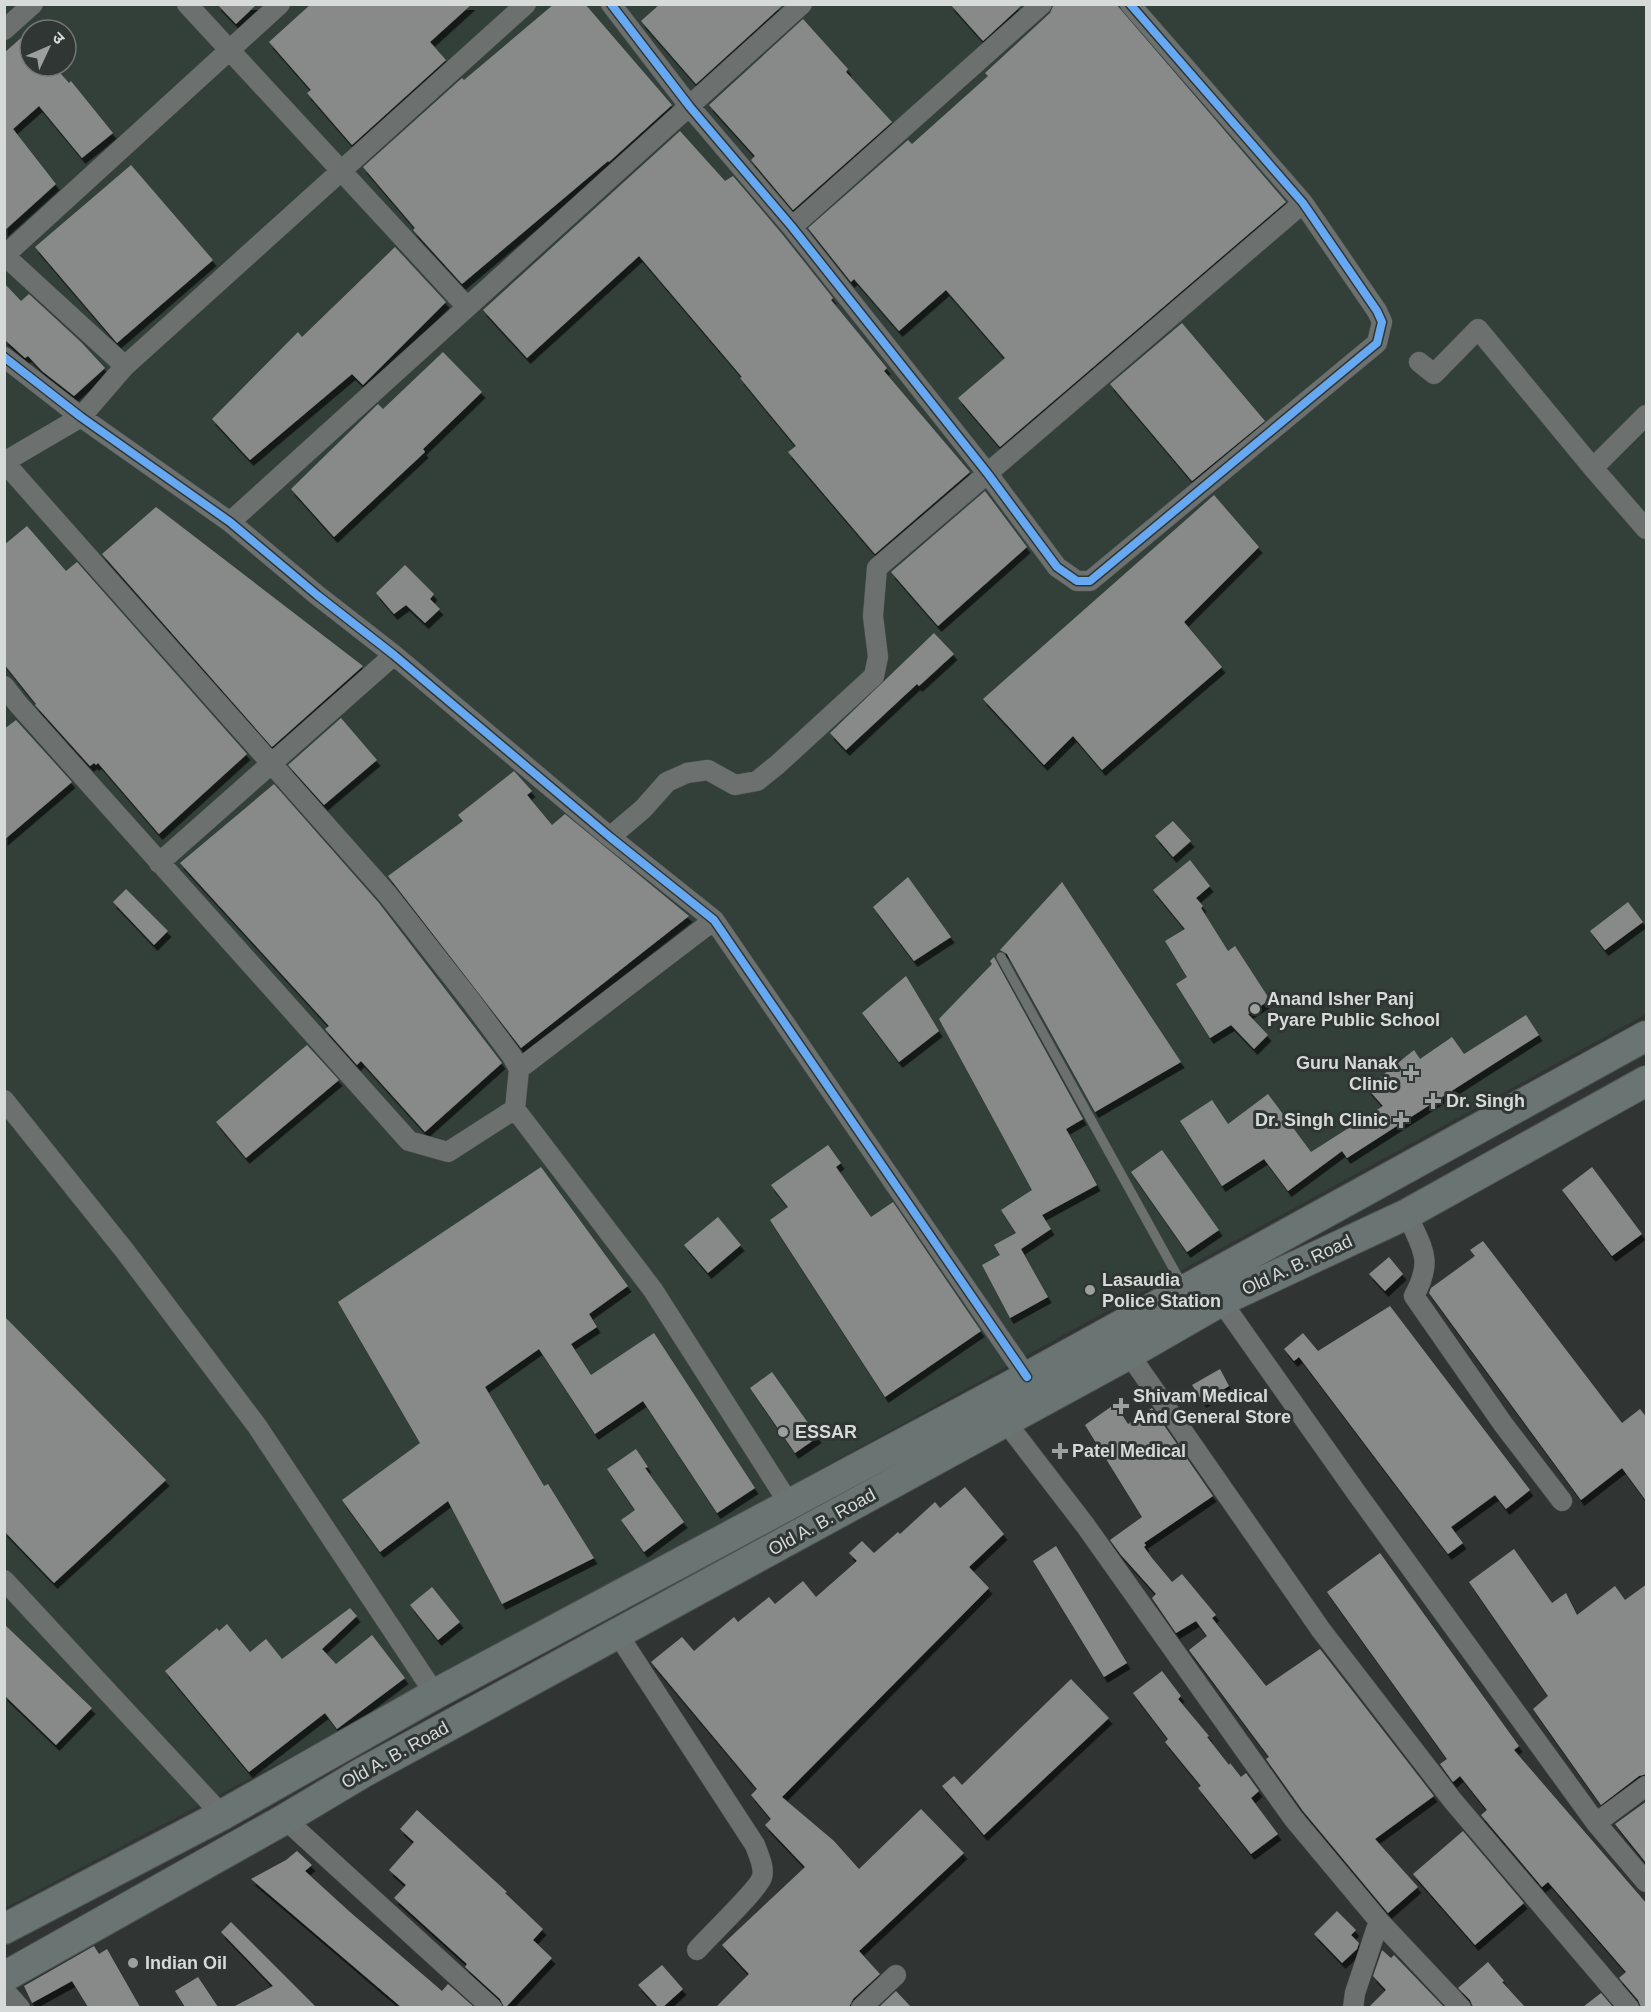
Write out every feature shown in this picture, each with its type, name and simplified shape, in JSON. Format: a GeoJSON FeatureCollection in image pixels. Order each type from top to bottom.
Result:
{"type":"FeatureCollection","features":[{"type":"Feature","properties":{"kind":"main road","name":"Old A. B. Road"},"geometry":{"type":"LineString","coordinates":[[4,1929],[222,1815],[435,1694],[1027,1377],[1647,1036]]}},
{"type":"Feature","properties":{"kind":"main road","name":"Old A. B. Road"},"geometry":{"type":"LineString","coordinates":[[4,1977],[285,1819],[362,1773],[1129,1354],[1221,1301],[1407,1214],[1647,1081]]}},
{"type":"Feature","properties":{"kind":"street"},"geometry":{"type":"LineString","coordinates":[[4,30],[33,4]]}},
{"type":"Feature","properties":{"kind":"street"},"geometry":{"type":"LineString","coordinates":[[187,4],[467,308]]}},
{"type":"Feature","properties":{"kind":"street"},"geometry":{"type":"LineString","coordinates":[[125,366],[5,255],[280,4]]}},
{"type":"Feature","properties":{"kind":"street"},"geometry":{"type":"LineString","coordinates":[[526,4],[125,366],[81,417],[4,462],[388,895],[471,1001],[519,1069],[515,1109],[653,1290],[790,1505]]}},
{"type":"Feature","properties":{"kind":"street"},"geometry":{"type":"LineString","coordinates":[[611,4],[690,107],[792,227],[988,474],[1057,567],[1077,580],[1090,581],[1377,343],[1382,322],[1377,311],[1303,202],[1130,4]]}},
{"type":"Feature","properties":{"kind":"street"},"geometry":{"type":"LineString","coordinates":[[230,522],[802,4]]}},
{"type":"Feature","properties":{"kind":"street"},"geometry":{"type":"LineString","coordinates":[[792,227],[1042,4]]}},
{"type":"Feature","properties":{"kind":"street"},"geometry":{"type":"LineString","coordinates":[[610,837],[643,809],[667,782],[687,773],[708,770],[735,785],[757,781],[852,697],[874,676],[878,657],[873,616],[877,568],[1303,202]]}},
{"type":"Feature","properties":{"kind":"street"},"geometry":{"type":"LineString","coordinates":[[1419,362],[1434,374],[1478,329],[1593,468],[1647,529]]}},
{"type":"Feature","properties":{"kind":"street"},"geometry":{"type":"LineString","coordinates":[[4,357],[81,417],[230,522],[317,595],[394,655],[610,837],[714,920],[1027,1377]]}},
{"type":"Feature","properties":{"kind":"street"},"geometry":{"type":"LineString","coordinates":[[1593,468],[1647,415]]}},
{"type":"Feature","properties":{"kind":"street"},"geometry":{"type":"LineString","coordinates":[[159,862],[394,655]]}},
{"type":"Feature","properties":{"kind":"street"},"geometry":{"type":"LineString","coordinates":[[4,686],[409,1141],[448,1152],[515,1109]]}},
{"type":"Feature","properties":{"kind":"street"},"geometry":{"type":"LineString","coordinates":[[519,1069],[714,920]]}},
{"type":"Feature","properties":{"kind":"street"},"geometry":{"type":"LineString","coordinates":[[4,1100],[125,1251],[257,1426],[435,1694]]}},
{"type":"Feature","properties":{"kind":"street"},"geometry":{"type":"LineString","coordinates":[[1407,1214],[1426,1257],[1425,1273],[1414,1296],[1503,1424],[1562,1501]]}},
{"type":"Feature","properties":{"kind":"street"},"geometry":{"type":"LineString","coordinates":[[1221,1301],[1358,1495],[1596,1823],[1647,1882]]}},
{"type":"Feature","properties":{"kind":"street"},"geometry":{"type":"LineString","coordinates":[[1129,1354],[1321,1630],[1452,1801],[1629,2007]]}},
{"type":"Feature","properties":{"kind":"street"},"geometry":{"type":"LineString","coordinates":[[1005,1421],[1086,1525],[1293,1818],[1379,1921],[1461,2007]]}},
{"type":"Feature","properties":{"kind":"street"},"geometry":{"type":"LineString","coordinates":[[4,1580],[222,1815]]}},
{"type":"Feature","properties":{"kind":"street"},"geometry":{"type":"LineString","coordinates":[[617,1633],[755,1845],[762,1865],[762,1877],[755,1890],[697,1950]]}},
{"type":"Feature","properties":{"kind":"street"},"geometry":{"type":"LineString","coordinates":[[1596,1823],[1647,1786]]}},
{"type":"Feature","properties":{"kind":"street"},"geometry":{"type":"LineString","coordinates":[[285,1819],[492,2007]]}},
{"type":"Feature","properties":{"kind":"street"},"geometry":{"type":"LineString","coordinates":[[1353,2007],[1354,1993],[1379,1921]]}},
{"type":"Feature","properties":{"kind":"street"},"geometry":{"type":"LineString","coordinates":[[861,2007],[896,1975]]}},
{"type":"Feature","properties":{"kind":"street"},"geometry":{"type":"LineString","coordinates":[[4,1990],[20,2007]]}},
{"type":"Feature","properties":{"kind":"lane"},"geometry":{"type":"LineString","coordinates":[[1001,957],[1185,1290]]}},
{"type":"Feature","properties":{"kind":"shaded area"},"geometry":{"type":"Polygon","coordinates":[[[5,5],[1646,5],[1646,1014],[485,1654],[5,1908],[5,5]]]}},
{"type":"Feature","properties":{"kind":"building"},"geometry":{"type":"Polygon","coordinates":[[[217,4],[257,4],[236,24],[217,4]]]}},
{"type":"Feature","properties":{"kind":"building"},"geometry":{"type":"Polygon","coordinates":[[[311,4],[472,4],[430,42],[446,60],[352,145],[307,93],[311,90],[269,42],[311,4]]]}},
{"type":"Feature","properties":{"kind":"building"},"geometry":{"type":"Polygon","coordinates":[[[554,4],[585,4],[672,105],[609,162],[462,284],[413,230],[415,228],[363,167],[462,78],[464,80],[554,4]]]}},
{"type":"Feature","properties":{"kind":"building"},"geometry":{"type":"Polygon","coordinates":[[[660,4],[784,4],[696,84],[641,21],[660,4]]]}},
{"type":"Feature","properties":{"kind":"building"},"geometry":{"type":"Polygon","coordinates":[[[950,4],[1023,4],[983,41],[950,4]]]}},
{"type":"Feature","properties":{"kind":"building"},"geometry":{"type":"Polygon","coordinates":[[[1054,4],[1116,4],[1286,202],[1000,447],[958,398],[1005,358],[946,290],[899,331],[854,279],[851,282],[808,228],[908,140],[912,144],[988,76],[985,73],[1050,13],[1054,4]]]}},
{"type":"Feature","properties":{"kind":"building"},"geometry":{"type":"Polygon","coordinates":[[[803,19],[848,69],[846,72],[892,122],[793,210],[751,160],[755,156],[709,105],[803,19]]]}},
{"type":"Feature","properties":{"kind":"building"},"geometry":{"type":"Polygon","coordinates":[[[18,41],[18,78],[65,78],[69,83],[71,81],[113,133],[82,158],[39,106],[13,129],[56,184],[4,231],[4,53],[18,41]]]}},
{"type":"Feature","properties":{"kind":"building"},"geometry":{"type":"Polygon","coordinates":[[[680,131],[725,181],[733,176],[833,298],[831,300],[887,368],[884,371],[970,472],[875,554],[788,452],[796,446],[740,378],[742,377],[639,256],[527,358],[483,310],[680,131]]]}},
{"type":"Feature","properties":{"kind":"building"},"geometry":{"type":"Polygon","coordinates":[[[131,165],[213,260],[117,343],[35,247],[131,165]]]}},
{"type":"Feature","properties":{"kind":"building"},"geometry":{"type":"Polygon","coordinates":[[[395,247],[446,302],[363,385],[352,374],[250,460],[212,419],[298,332],[302,337],[395,247]]]}},
{"type":"Feature","properties":{"kind":"building"},"geometry":{"type":"Polygon","coordinates":[[[4,283],[21,301],[29,294],[81,342],[105,368],[74,396],[42,371],[28,356],[25,358],[4,339],[4,283]]]}},
{"type":"Feature","properties":{"kind":"building"},"geometry":{"type":"Polygon","coordinates":[[[1182,323],[1265,421],[1192,481],[1110,384],[1182,323]]]}},
{"type":"Feature","properties":{"kind":"building"},"geometry":{"type":"Polygon","coordinates":[[[443,352],[482,392],[423,449],[425,452],[334,537],[291,489],[378,404],[383,409],[443,352]]]}},
{"type":"Feature","properties":{"kind":"building"},"geometry":{"type":"Polygon","coordinates":[[[985,491],[1027,547],[938,626],[891,572],[985,491]]]}},
{"type":"Feature","properties":{"kind":"building"},"geometry":{"type":"Polygon","coordinates":[[[1214,495],[1259,547],[1184,622],[1222,667],[1102,770],[1073,736],[1044,765],[983,699],[1214,495]]]}},
{"type":"Feature","properties":{"kind":"building"},"geometry":{"type":"Polygon","coordinates":[[[156,507],[363,666],[272,747],[102,554],[156,507]]]}},
{"type":"Feature","properties":{"kind":"building"},"geometry":{"type":"Polygon","coordinates":[[[27,526],[66,571],[77,562],[247,754],[159,834],[98,763],[90,766],[35,705],[4,664],[4,545],[27,526]]]}},
{"type":"Feature","properties":{"kind":"building"},"geometry":{"type":"Polygon","coordinates":[[[405,565],[434,594],[430,599],[440,609],[425,623],[406,605],[394,614],[376,593],[405,565]]]}},
{"type":"Feature","properties":{"kind":"building"},"geometry":{"type":"Polygon","coordinates":[[[934,633],[954,654],[919,686],[917,684],[846,750],[830,733],[934,633]]]}},
{"type":"Feature","properties":{"kind":"building"},"geometry":{"type":"Polygon","coordinates":[[[341,718],[377,760],[324,805],[288,765],[341,718]]]}},
{"type":"Feature","properties":{"kind":"building"},"geometry":{"type":"Polygon","coordinates":[[[16,720],[72,782],[4,840],[4,729],[16,720]]]}},
{"type":"Feature","properties":{"kind":"building"},"geometry":{"type":"Polygon","coordinates":[[[514,771],[532,791],[527,795],[552,825],[565,814],[689,916],[521,1048],[388,876],[463,821],[458,815],[514,771]]]}},
{"type":"Feature","properties":{"kind":"building"},"geometry":{"type":"Polygon","coordinates":[[[274,784],[379,903],[502,1063],[425,1132],[361,1061],[357,1065],[325,1029],[329,1026],[180,863],[274,784]]]}},
{"type":"Feature","properties":{"kind":"building"},"geometry":{"type":"Polygon","coordinates":[[[1173,821],[1191,841],[1173,857],[1155,836],[1173,821]]]}},
{"type":"Feature","properties":{"kind":"building"},"geometry":{"type":"Polygon","coordinates":[[[1190,860],[1210,886],[1196,898],[1203,906],[1201,908],[1228,951],[1235,946],[1270,1000],[1248,1014],[1268,1035],[1254,1049],[1231,1025],[1210,1038],[1176,984],[1187,977],[1165,941],[1185,929],[1153,890],[1190,860]]]}},
{"type":"Feature","properties":{"kind":"building"},"geometry":{"type":"Polygon","coordinates":[[[908,877],[951,937],[914,961],[873,907],[908,877]]]}},
{"type":"Feature","properties":{"kind":"building"},"geometry":{"type":"Polygon","coordinates":[[[1062,882],[1181,1062],[1095,1112],[1007,954],[1000,950],[1062,882]]]}},
{"type":"Feature","properties":{"kind":"building"},"geometry":{"type":"Polygon","coordinates":[[[126,889],[168,931],[154,945],[113,902],[126,889]]]}},
{"type":"Feature","properties":{"kind":"building"},"geometry":{"type":"Polygon","coordinates":[[[1628,902],[1643,922],[1605,950],[1590,931],[1628,902]]]}},
{"type":"Feature","properties":{"kind":"building"},"geometry":{"type":"Polygon","coordinates":[[[994,957],[1083,1119],[1066,1129],[1097,1185],[1042,1215],[1051,1229],[1021,1249],[1048,1297],[1010,1318],[982,1265],[1000,1255],[994,1245],[1016,1233],[1001,1210],[1032,1190],[939,1019],[992,964],[990,961],[994,957]]]}},
{"type":"Feature","properties":{"kind":"building"},"geometry":{"type":"Polygon","coordinates":[[[906,976],[939,1031],[899,1062],[862,1013],[906,976]]]}},
{"type":"Feature","properties":{"kind":"building"},"geometry":{"type":"Polygon","coordinates":[[[1526,1015],[1539,1035],[1347,1158],[1342,1151],[1288,1191],[1264,1159],[1222,1186],[1180,1121],[1212,1100],[1228,1124],[1268,1094],[1311,1152],[1383,1106],[1367,1088],[1414,1050],[1420,1059],[1452,1037],[1464,1054],[1526,1015]]]}},
{"type":"Feature","properties":{"kind":"building"},"geometry":{"type":"Polygon","coordinates":[[[307,1045],[339,1080],[246,1158],[216,1122],[307,1045]]]}},
{"type":"Feature","properties":{"kind":"building"},"geometry":{"type":"Polygon","coordinates":[[[828,1145],[841,1163],[836,1167],[871,1217],[893,1202],[981,1331],[885,1397],[770,1220],[788,1207],[771,1185],[828,1145]]]}},
{"type":"Feature","properties":{"kind":"building"},"geometry":{"type":"Polygon","coordinates":[[[1162,1150],[1219,1230],[1187,1252],[1131,1172],[1162,1150]]]}},
{"type":"Feature","properties":{"kind":"building"},"geometry":{"type":"Polygon","coordinates":[[[541,1167],[628,1286],[589,1314],[597,1327],[571,1344],[591,1375],[654,1333],[755,1488],[717,1513],[643,1401],[595,1434],[539,1349],[485,1387],[544,1486],[548,1484],[594,1558],[502,1604],[448,1501],[380,1552],[342,1500],[420,1443],[338,1302],[541,1167]]]}},
{"type":"Feature","properties":{"kind":"building"},"geometry":{"type":"Polygon","coordinates":[[[1592,1167],[1642,1234],[1612,1256],[1562,1190],[1592,1167]]]}},
{"type":"Feature","properties":{"kind":"building"},"geometry":{"type":"Polygon","coordinates":[[[718,1217],[741,1245],[708,1273],[684,1245],[718,1217]]]}},
{"type":"Feature","properties":{"kind":"building"},"geometry":{"type":"Polygon","coordinates":[[[1483,1241],[1622,1423],[1640,1409],[1647,1418],[1647,1502],[1622,1468],[1581,1500],[1429,1293],[1431,1288],[1475,1256],[1470,1250],[1483,1241]]]}},
{"type":"Feature","properties":{"kind":"building"},"geometry":{"type":"Polygon","coordinates":[[[1389,1257],[1403,1274],[1385,1291],[1369,1274],[1389,1257]]]}},
{"type":"Feature","properties":{"kind":"building"},"geometry":{"type":"Polygon","coordinates":[[[1390,1306],[1530,1490],[1506,1509],[1495,1495],[1451,1527],[1463,1543],[1448,1554],[1299,1357],[1294,1361],[1284,1349],[1303,1333],[1318,1351],[1390,1306]]]}},
{"type":"Feature","properties":{"kind":"building"},"geometry":{"type":"Polygon","coordinates":[[[4,1316],[166,1480],[54,1583],[4,1531],[4,1316]]]}},
{"type":"Feature","properties":{"kind":"building"},"geometry":{"type":"Polygon","coordinates":[[[1220,1369],[1229,1386],[1203,1402],[1192,1385],[1220,1369]]]}},
{"type":"Feature","properties":{"kind":"building"},"geometry":{"type":"Polygon","coordinates":[[[772,1372],[818,1437],[795,1453],[750,1388],[772,1372]]]}},
{"type":"Feature","properties":{"kind":"building"},"geometry":{"type":"Polygon","coordinates":[[[1115,1404],[1128,1424],[1152,1408],[1213,1496],[1144,1543],[1146,1545],[1144,1547],[1152,1558],[1172,1582],[1182,1574],[1216,1615],[1212,1618],[1266,1686],[1320,1649],[1434,1796],[1375,1839],[1418,1887],[1388,1913],[1303,1811],[1266,1759],[1269,1757],[1189,1650],[1207,1636],[1196,1621],[1176,1633],[1152,1598],[1156,1594],[1110,1540],[1142,1517],[1085,1425],[1115,1404]]]}},
{"type":"Feature","properties":{"kind":"building"},"geometry":{"type":"Polygon","coordinates":[[[636,1449],[648,1467],[645,1468],[684,1522],[644,1552],[621,1520],[635,1510],[607,1469],[636,1449]]]}},
{"type":"Feature","properties":{"kind":"building"},"geometry":{"type":"Polygon","coordinates":[[[965,1487],[1004,1534],[969,1567],[989,1588],[782,1797],[834,1841],[859,1869],[921,1809],[964,1853],[859,1951],[880,1974],[853,1999],[849,2007],[716,2007],[749,1974],[722,1945],[805,1867],[765,1825],[771,1819],[751,1795],[757,1789],[651,1662],[682,1637],[694,1651],[734,1617],[738,1622],[769,1597],[775,1604],[803,1581],[816,1597],[857,1561],[849,1553],[862,1541],[874,1553],[898,1532],[900,1534],[935,1502],[940,1508],[965,1487]]]}},
{"type":"Feature","properties":{"kind":"building"},"geometry":{"type":"Polygon","coordinates":[[[1056,1546],[1127,1663],[1104,1677],[1033,1561],[1056,1546]]]}},
{"type":"Feature","properties":{"kind":"building"},"geometry":{"type":"Polygon","coordinates":[[[1514,1549],[1552,1603],[1566,1593],[1577,1615],[1615,1586],[1625,1600],[1647,1584],[1647,1774],[1639,1776],[1601,1805],[1533,1709],[1548,1696],[1469,1582],[1514,1549]]]}},
{"type":"Feature","properties":{"kind":"building"},"geometry":{"type":"Polygon","coordinates":[[[1380,1553],[1519,1746],[1514,1750],[1647,1904],[1647,2007],[1641,2007],[1638,2000],[1619,1978],[1626,1972],[1548,1882],[1542,1887],[1481,1815],[1487,1810],[1460,1776],[1453,1782],[1440,1764],[1447,1759],[1327,1592],[1380,1553]]]}},
{"type":"Feature","properties":{"kind":"building"},"geometry":{"type":"Polygon","coordinates":[[[432,1587],[460,1622],[438,1640],[410,1605],[432,1587]]]}},
{"type":"Feature","properties":{"kind":"building"},"geometry":{"type":"Polygon","coordinates":[[[350,1608],[357,1616],[322,1649],[336,1664],[372,1635],[405,1678],[337,1729],[325,1713],[249,1772],[165,1671],[217,1628],[219,1631],[227,1624],[250,1652],[266,1639],[282,1659],[350,1608]]]}},
{"type":"Feature","properties":{"kind":"building"},"geometry":{"type":"Polygon","coordinates":[[[4,1624],[92,1708],[56,1745],[4,1695],[4,1624]]]}},
{"type":"Feature","properties":{"kind":"building"},"geometry":{"type":"Polygon","coordinates":[[[1162,1671],[1181,1696],[1178,1699],[1209,1736],[1207,1737],[1229,1765],[1230,1763],[1241,1777],[1246,1773],[1259,1791],[1251,1798],[1278,1834],[1251,1854],[1198,1788],[1201,1786],[1165,1742],[1168,1739],[1133,1693],[1162,1671]]]}},
{"type":"Feature","properties":{"kind":"building"},"geometry":{"type":"Polygon","coordinates":[[[1071,1679],[1109,1718],[984,1835],[942,1786],[954,1776],[962,1785],[1071,1679]]]}},
{"type":"Feature","properties":{"kind":"building"},"geometry":{"type":"Polygon","coordinates":[[[1647,1801],[1647,1864],[1615,1824],[1647,1801]]]}},
{"type":"Feature","properties":{"kind":"building"},"geometry":{"type":"Polygon","coordinates":[[[417,1810],[507,1892],[505,1893],[543,1929],[533,1940],[552,1958],[506,2007],[465,1967],[467,1964],[394,1898],[406,1885],[389,1870],[414,1842],[400,1829],[417,1810]]]}},
{"type":"Feature","properties":{"kind":"building"},"geometry":{"type":"Polygon","coordinates":[[[1463,1831],[1524,1903],[1475,1945],[1413,1874],[1463,1831]]]}},
{"type":"Feature","properties":{"kind":"building"},"geometry":{"type":"Polygon","coordinates":[[[297,1851],[312,1865],[305,1871],[350,1912],[442,1991],[448,1984],[474,2007],[401,2007],[251,1879],[286,1860],[297,1851]]]}},
{"type":"Feature","properties":{"kind":"building"},"geometry":{"type":"Polygon","coordinates":[[[1337,1911],[1356,1930],[1351,1935],[1359,1943],[1357,1949],[1342,1963],[1314,1934],[1337,1911]]]}},
{"type":"Feature","properties":{"kind":"building"},"geometry":{"type":"Polygon","coordinates":[[[231,1922],[316,2007],[233,2007],[273,1986],[221,1932],[231,1922]]]}},
{"type":"Feature","properties":{"kind":"building"},"geometry":{"type":"Polygon","coordinates":[[[94,1946],[99,1954],[107,1949],[140,2007],[88,2007],[72,1981],[32,2003],[24,1986],[94,1946]]]}},
{"type":"Feature","properties":{"kind":"building"},"geometry":{"type":"Polygon","coordinates":[[[1382,1950],[1391,1958],[1394,1955],[1444,2007],[1369,2007],[1386,1990],[1373,1976],[1382,1950]]]}},
{"type":"Feature","properties":{"kind":"building"},"geometry":{"type":"Polygon","coordinates":[[[1488,1962],[1504,1981],[1502,1982],[1525,2007],[1473,2007],[1470,2000],[1458,1988],[1488,1962]]]}},
{"type":"Feature","properties":{"kind":"building"},"geometry":{"type":"Polygon","coordinates":[[[662,1965],[683,1989],[663,2007],[658,2007],[638,1985],[662,1965]]]}},
{"type":"Feature","properties":{"kind":"building"},"geometry":{"type":"Polygon","coordinates":[[[198,1977],[218,2007],[185,2007],[175,1991],[198,1977]]]}},
{"type":"Feature","properties":{"kind":"building"},"geometry":{"type":"Polygon","coordinates":[[[896,1991],[911,2007],[879,2007],[896,1991]]]}},
{"type":"Feature","properties":{"kind":"building"},"geometry":{"type":"Polygon","coordinates":[[[1601,1993],[1613,2007],[1583,2007],[1601,1993]]]}},
{"type":"Feature","properties":{"kind":"cycle path"},"geometry":{"type":"LineString","coordinates":[[611,4],[690,107],[792,227],[988,474],[1057,567],[1077,581],[1090,581],[1377,343],[1382,322],[1377,311],[1303,203],[1130,4]]}},
{"type":"Feature","properties":{"kind":"cycle path"},"geometry":{"type":"LineString","coordinates":[[4,357],[81,417],[230,522],[317,595],[394,655],[610,837],[714,920],[1027,1377]]}},
{"type":"Feature","properties":{"kind":"place","name":"Anand Isher Panj Pyare Public School"},"geometry":{"type":"Point","coordinates":[1255,1009]}},
{"type":"Feature","properties":{"kind":"place","name":"Guru Nanak Clinic"},"geometry":{"type":"Point","coordinates":[1411,1073]}},
{"type":"Feature","properties":{"kind":"place","name":"Dr. Singh"},"geometry":{"type":"Point","coordinates":[1433,1101]}},
{"type":"Feature","properties":{"kind":"place","name":"Dr. Singh Clinic"},"geometry":{"type":"Point","coordinates":[1401,1120]}},
{"type":"Feature","properties":{"kind":"place","name":"Lasaudia Police Station"},"geometry":{"type":"Point","coordinates":[1090,1290]}},
{"type":"Feature","properties":{"kind":"place","name":"Shivam Medical And General Store"},"geometry":{"type":"Point","coordinates":[1121,1406]}},
{"type":"Feature","properties":{"kind":"place","name":"ESSAR"},"geometry":{"type":"Point","coordinates":[783,1432]}},
{"type":"Feature","properties":{"kind":"place","name":"Patel Medical"},"geometry":{"type":"Point","coordinates":[1060,1451]}},
{"type":"Feature","properties":{"kind":"place","name":"Indian Oil"},"geometry":{"type":"Point","coordinates":[133,1963]}}]}
